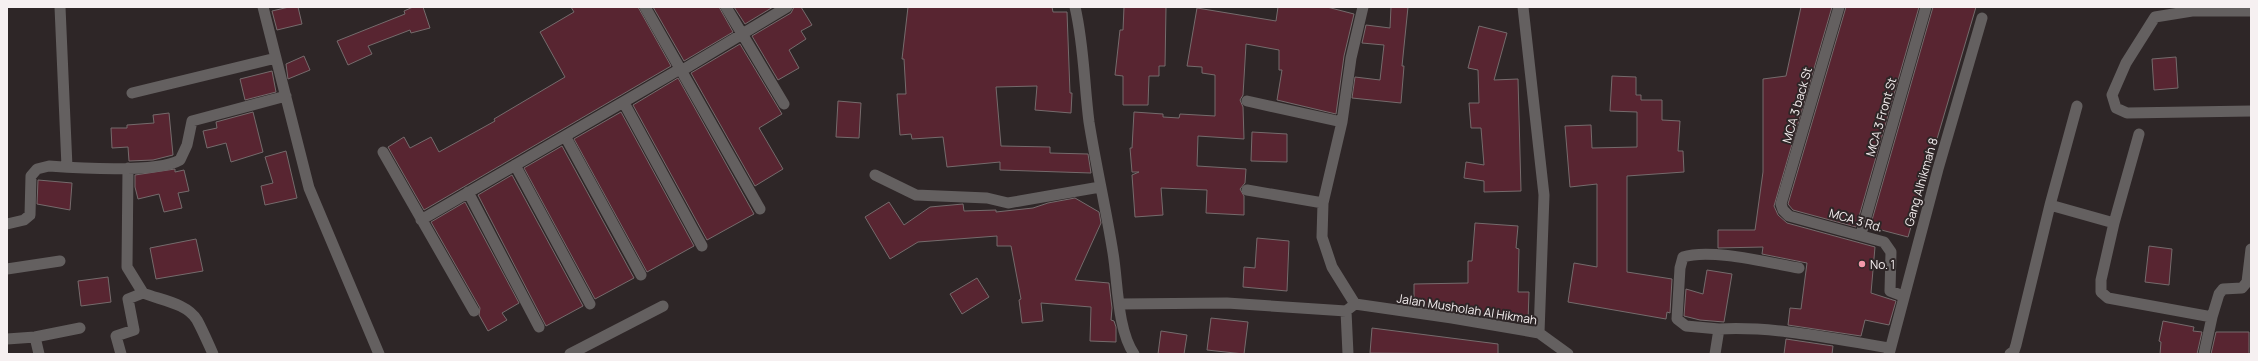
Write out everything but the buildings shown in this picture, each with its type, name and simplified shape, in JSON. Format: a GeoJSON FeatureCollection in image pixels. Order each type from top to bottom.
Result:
{"type":"FeatureCollection","features":[{"type":"Feature","properties":{"kind":"street"},"geometry":{"type":"LineString","coordinates":[[60,7],[67,167]]}},
{"type":"Feature","properties":{"kind":"street"},"geometry":{"type":"LineString","coordinates":[[263,7],[309,188],[379,354]]}},
{"type":"Feature","properties":{"kind":"street"},"geometry":{"type":"LineString","coordinates":[[645,7],[760,209]]}},
{"type":"Feature","properties":{"kind":"street"},"geometry":{"type":"LineString","coordinates":[[726,7],[784,104]]}},
{"type":"Feature","properties":{"kind":"street"},"geometry":{"type":"LineString","coordinates":[[421,220],[788,7]]}},
{"type":"Feature","properties":{"kind":"street"},"geometry":{"type":"LineString","coordinates":[[1075,7],[1081,36],[1089,120],[1100,187],[1113,253],[1126,338],[1134,354]]}},
{"type":"Feature","properties":{"kind":"street"},"geometry":{"type":"LineString","coordinates":[[1348,354],[1351,308],[1332,267],[1322,237],[1323,203],[1342,122],[1351,58],[1363,7]]}},
{"type":"Feature","properties":{"kind":"street"},"geometry":{"type":"LineString","coordinates":[[1523,7],[1544,195],[1539,333]]}},
{"type":"Feature","properties":{"kind":"street","name":"MCA 3 back St"},"geometry":{"type":"LineString","coordinates":[[1783,210],[1781,204],[1839,7]]}},
{"type":"Feature","properties":{"kind":"street","name":"MCA 3 Front St"},"geometry":{"type":"LineString","coordinates":[[1861,234],[1926,7]]}},
{"type":"Feature","properties":{"kind":"street"},"geometry":{"type":"LineString","coordinates":[[2251,11],[2157,12],[2126,63],[2112,95],[2116,108],[2127,113],[2141,114],[2251,111]]}},
{"type":"Feature","properties":{"kind":"street","name":"Gang Alhikmah 8"},"geometry":{"type":"LineString","coordinates":[[1890,351],[1903,296],[1982,18]]}},
{"type":"Feature","properties":{"kind":"street"},"geometry":{"type":"LineString","coordinates":[[132,93],[276,58]]}},
{"type":"Feature","properties":{"kind":"street"},"geometry":{"type":"LineString","coordinates":[[7,224],[24,220],[30,215],[31,176],[37,168],[49,166],[128,168],[170,164],[180,160],[187,145],[192,121],[286,96]]}},
{"type":"Feature","properties":{"kind":"street"},"geometry":{"type":"LineString","coordinates":[[1247,101],[1342,122]]}},
{"type":"Feature","properties":{"kind":"street"},"geometry":{"type":"LineString","coordinates":[[624,103],[702,246]]}},
{"type":"Feature","properties":{"kind":"street"},"geometry":{"type":"LineString","coordinates":[[2010,354],[2014,351],[2016,345],[2050,204],[2077,106]]}},
{"type":"Feature","properties":{"kind":"street"},"geometry":{"type":"LineString","coordinates":[[2139,134],[2114,223],[2101,280],[2101,292],[2108,298],[2212,317]]}},
{"type":"Feature","properties":{"kind":"street"},"geometry":{"type":"LineString","coordinates":[[565,136],[641,275]]}},
{"type":"Feature","properties":{"kind":"street"},"geometry":{"type":"LineString","coordinates":[[383,152],[474,311]]}},
{"type":"Feature","properties":{"kind":"street"},"geometry":{"type":"LineString","coordinates":[[515,165],[590,304]]}},
{"type":"Feature","properties":{"kind":"street"},"geometry":{"type":"LineString","coordinates":[[128,168],[127,267],[143,293]]}},
{"type":"Feature","properties":{"kind":"street"},"geometry":{"type":"LineString","coordinates":[[875,175],[916,195],[987,198],[1008,203],[1100,187]]}},
{"type":"Feature","properties":{"kind":"street"},"geometry":{"type":"LineString","coordinates":[[1247,190],[1323,203]]}},
{"type":"Feature","properties":{"kind":"street"},"geometry":{"type":"LineString","coordinates":[[468,192],[539,327]]}},
{"type":"Feature","properties":{"kind":"street"},"geometry":{"type":"LineString","coordinates":[[2050,204],[2114,223]]}},
{"type":"Feature","properties":{"kind":"street","name":"MCA 3 Rd."},"geometry":{"type":"LineString","coordinates":[[1783,210],[1789,216],[1880,239],[1888,246],[1891,252],[1890,291],[1903,296]]}},
{"type":"Feature","properties":{"kind":"street"},"geometry":{"type":"LineString","coordinates":[[2204,354],[2212,317],[2219,294],[2223,289],[2242,288],[2247,282],[2251,249]]}},
{"type":"Feature","properties":{"kind":"street"},"geometry":{"type":"LineString","coordinates":[[1799,268],[1707,254],[1683,257],[1680,268],[1677,319],[1686,326],[1719,329],[1742,328],[1802,334],[1890,351]]}},
{"type":"Feature","properties":{"kind":"street"},"geometry":{"type":"LineString","coordinates":[[7,269],[60,261]]}},
{"type":"Feature","properties":{"kind":"street"},"geometry":{"type":"LineString","coordinates":[[121,354],[116,336],[134,330],[128,298],[143,293],[164,299],[189,311],[197,319],[213,354]]}},
{"type":"Feature","properties":{"kind":"street","name":"Jalan Musholah Al Hikmah"},"geometry":{"type":"LineString","coordinates":[[1120,304],[1227,303],[1351,308],[1452,318],[1539,333],[1568,354]]}},
{"type":"Feature","properties":{"kind":"street"},"geometry":{"type":"LineString","coordinates":[[570,354],[663,306]]}},
{"type":"Feature","properties":{"kind":"street"},"geometry":{"type":"LineString","coordinates":[[7,339],[80,328]]}},
{"type":"Feature","properties":{"kind":"street"},"geometry":{"type":"LineString","coordinates":[[1715,354],[1719,329]]}},
{"type":"Feature","properties":{"kind":"street"},"geometry":{"type":"LineString","coordinates":[[34,336],[39,354]]}},
{"type":"Feature","properties":{"kind":"place","name":"No. 1"},"geometry":{"type":"Point","coordinates":[1862,264]}}]}
